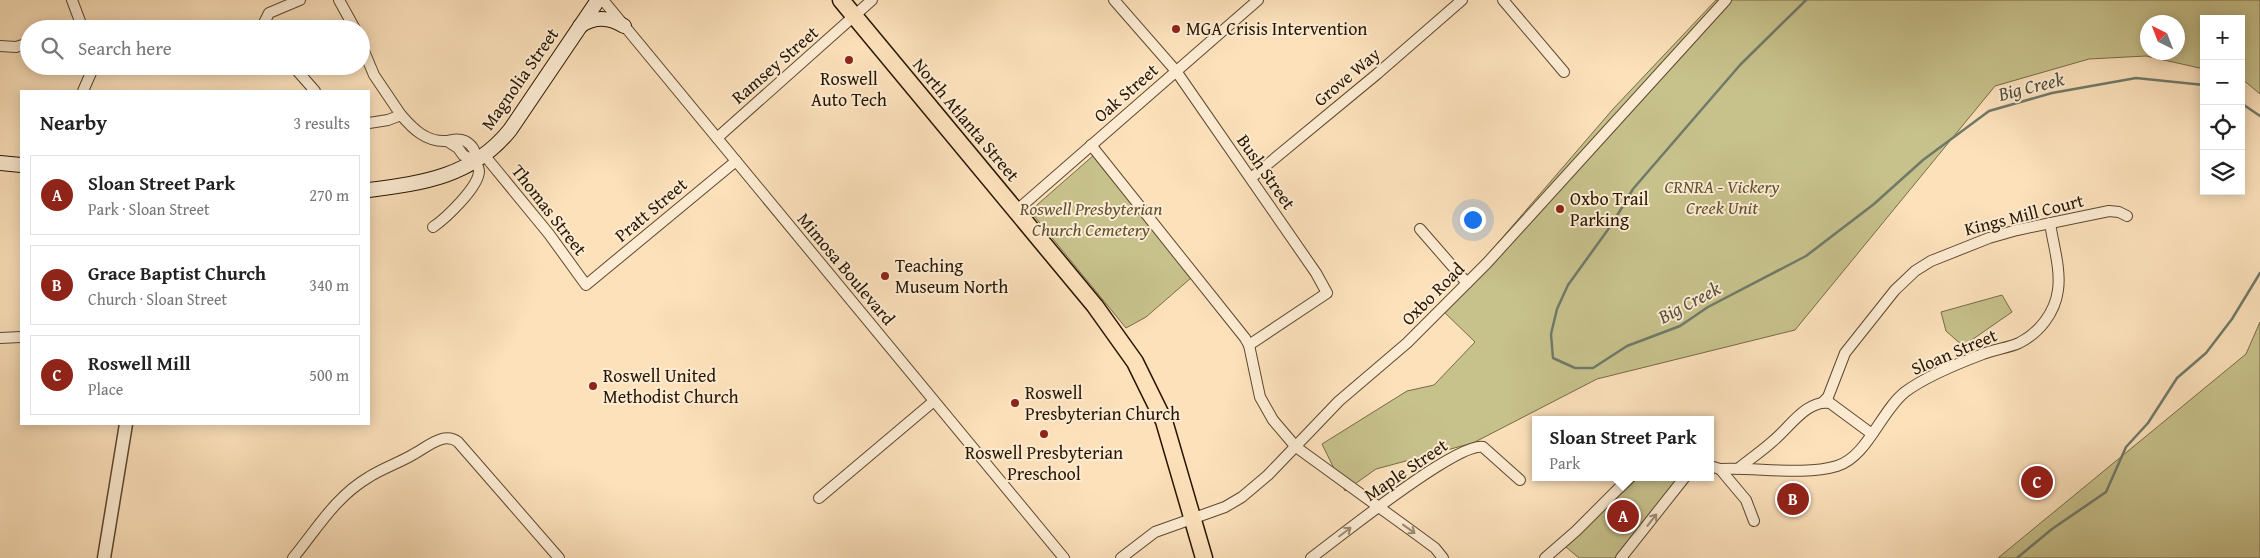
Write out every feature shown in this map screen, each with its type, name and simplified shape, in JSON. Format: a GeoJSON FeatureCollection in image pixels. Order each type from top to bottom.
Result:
{"type":"FeatureCollection","features":[{"type":"Feature","properties":{"kind":"highway","name":"North Atlanta Street"},"geometry":{"type":"LineString","coordinates":[[841,0],[1107,320],[1135,362],[1164,421],[1204,558]]}},
{"type":"Feature","properties":{"kind":"main road","name":"Magnolia Street"},"geometry":{"type":"LineString","coordinates":[[370,190],[405,186],[446,176],[480,159],[498,144],[510,130],[577,28],[598,0]]}},
{"type":"Feature","properties":{"kind":"main road"},"geometry":{"type":"LineString","coordinates":[[577,28],[592,20],[602,18],[624,26]]}},
{"type":"Feature","properties":{"kind":"main road"},"geometry":{"type":"LineString","coordinates":[[0,163],[20,165]]}},
{"type":"Feature","properties":{"kind":"street"},"geometry":{"type":"LineString","coordinates":[[72,0],[78,20]]}},
{"type":"Feature","properties":{"kind":"street"},"geometry":{"type":"LineString","coordinates":[[265,20],[268,13],[300,0]]}},
{"type":"Feature","properties":{"kind":"street"},"geometry":{"type":"LineString","coordinates":[[339,0],[350,20]]}},
{"type":"Feature","properties":{"kind":"street","name":"Mimosa Boulevard"},"geometry":{"type":"LineString","coordinates":[[604,0],[1064,558]]}},
{"type":"Feature","properties":{"kind":"street","name":"Bush Street"},"geometry":{"type":"LineString","coordinates":[[1114,0],[1176,71],[1320,279],[1327,293],[1249,345]]}},
{"type":"Feature","properties":{"kind":"street","name":"Oak Street"},"geometry":{"type":"LineString","coordinates":[[1016,211],[1176,71],[1246,4],[1258,0]]}},
{"type":"Feature","properties":{"kind":"street","name":"Grove Way"},"geometry":{"type":"LineString","coordinates":[[1251,178],[1377,74],[1462,0]]}},
{"type":"Feature","properties":{"kind":"street"},"geometry":{"type":"LineString","coordinates":[[1503,0],[1564,72]]}},
{"type":"Feature","properties":{"kind":"street","name":"Oxbo Road"},"geometry":{"type":"LineString","coordinates":[[1121,558],[1155,532],[1217,511],[1242,497],[1268,475],[1339,401],[1407,343],[1468,283],[1726,0]]}},
{"type":"Feature","properties":{"kind":"street","name":"Ramsey Street"},"geometry":{"type":"LineString","coordinates":[[717,138],[870,1]]}},
{"type":"Feature","properties":{"kind":"street"},"geometry":{"type":"LineString","coordinates":[[0,46],[20,46]]}},
{"type":"Feature","properties":{"kind":"street"},"geometry":{"type":"LineString","coordinates":[[370,65],[401,115],[388,120],[370,123]]}},
{"type":"Feature","properties":{"kind":"street"},"geometry":{"type":"LineString","coordinates":[[83,90],[90,75]]}},
{"type":"Feature","properties":{"kind":"street"},"geometry":{"type":"LineString","coordinates":[[302,75],[314,90]]}},
{"type":"Feature","properties":{"kind":"street","name":"Thomas Street"},"geometry":{"type":"LineString","coordinates":[[401,115],[416,132],[433,139],[447,141],[458,148],[463,155],[480,159],[549,234],[586,285]]}},
{"type":"Feature","properties":{"kind":"street"},"geometry":{"type":"LineString","coordinates":[[1091,146],[1245,338],[1249,345],[1260,397],[1273,420],[1296,446],[1435,548],[1444,558]]}},
{"type":"Feature","properties":{"kind":"street"},"geometry":{"type":"LineString","coordinates":[[433,227],[456,209],[477,179],[480,159]]}},
{"type":"Feature","properties":{"kind":"street","name":"Pratt Street"},"geometry":{"type":"LineString","coordinates":[[586,285],[736,161]]}},
{"type":"Feature","properties":{"kind":"street","name":"Kings Mill Court"},"geometry":{"type":"LineString","coordinates":[[1823,402],[1828,397],[1845,353],[1895,290],[1915,271],[1931,261],[1982,240],[2050,223],[2109,211],[2119,212],[2127,216]]}},
{"type":"Feature","properties":{"kind":"street","name":"Sloan Street"},"geometry":{"type":"LineString","coordinates":[[1715,468],[1782,471],[1835,467],[1849,460],[1872,434],[1895,402],[1912,388],[1983,354],[2018,343],[2034,334],[2046,321],[2054,305],[2059,276],[2050,223]]}},
{"type":"Feature","properties":{"kind":"street"},"geometry":{"type":"LineString","coordinates":[[1420,229],[1468,283]]}},
{"type":"Feature","properties":{"kind":"street"},"geometry":{"type":"LineString","coordinates":[[0,338],[20,337]]}},
{"type":"Feature","properties":{"kind":"street"},"geometry":{"type":"LineString","coordinates":[[819,498],[934,401]]}},
{"type":"Feature","properties":{"kind":"street"},"geometry":{"type":"LineString","coordinates":[[1739,468],[1773,441],[1800,416],[1823,402],[1830,403],[1872,434]]}},
{"type":"Feature","properties":{"kind":"street"},"geometry":{"type":"LineString","coordinates":[[104,558],[126,425]]}},
{"type":"Feature","properties":{"kind":"street"},"geometry":{"type":"LineString","coordinates":[[293,558],[326,512],[368,477],[410,457],[440,439],[449,438],[458,442],[559,558]]}},
{"type":"Feature","properties":{"kind":"street","name":"Maple Street"},"geometry":{"type":"LineString","coordinates":[[1311,558],[1378,507],[1455,456],[1478,446],[1483,447],[1520,480]]}},
{"type":"Feature","properties":{"kind":"street"},"geometry":{"type":"LineString","coordinates":[[1715,468],[1746,500],[1754,521]]}},
{"type":"Feature","properties":{"kind":"street"},"geometry":{"type":"LineString","coordinates":[[1545,558],[1576,531],[1626,481]]}},
{"type":"Feature","properties":{"kind":"street"},"geometry":{"type":"LineString","coordinates":[[1621,558],[1682,481]]}},
{"type":"Feature","properties":{"kind":"green space","name":"CRNRA - Vickery Creek Unit"},"geometry":{"type":"Polygon","coordinates":[[[1716,0],[2260,0],[2260,94],[2245,81],[2245,15],[2200,15],[2200,68],[2164,60],[2185,60],[2185,15],[2140,15],[2140,56],[2089,59],[1995,86],[1795,330],[1597,379],[1473,443],[1376,469],[1345,491],[1322,444],[1407,391],[1434,385],[1475,342],[1441,309],[1613,109],[1716,0]]]}},
{"type":"Feature","properties":{"kind":"green space","name":"Roswell Presbyterian Church Cemetery"},"geometry":{"type":"Polygon","coordinates":[[[1094,155],[1191,278],[1146,317],[1126,328],[1030,211],[1094,155]]]}},
{"type":"Feature","properties":{"kind":"green space"},"geometry":{"type":"Polygon","coordinates":[[[2002,295],[2012,312],[1963,346],[1946,331],[1941,312],[2002,295]]]}},
{"type":"Feature","properties":{"kind":"green space"},"geometry":{"type":"Polygon","coordinates":[[[2260,322],[2260,558],[1998,558],[2246,354],[2260,322]]]}},
{"type":"Feature","properties":{"kind":"green space"},"geometry":{"type":"Polygon","coordinates":[[[1635,481],[1675,481],[1616,558],[1579,558],[1566,547],[1635,481]]]}},
{"type":"Feature","properties":{"kind":"waterway","name":"Big Creek"},"geometry":{"type":"LineString","coordinates":[[1806,0],[1740,65],[1633,189],[1612,224],[1568,285],[1557,309],[1551,334],[1553,358],[1575,368],[1593,368],[1627,346],[1680,326],[1708,307],[1806,256],[1874,204],[1923,160],[1989,111],[2052,93],[2136,78],[2200,85]]}},
{"type":"Feature","properties":{"kind":"waterway","name":"Big Creek"},"geometry":{"type":"LineString","coordinates":[[2244,105],[2260,116]]}},
{"type":"Feature","properties":{"kind":"waterway","name":"Big Creek"},"geometry":{"type":"LineString","coordinates":[[2017,558],[2052,529],[2106,492],[2126,447],[2148,423],[2177,378],[2206,353],[2232,319],[2260,273]]}},
{"type":"Feature","properties":{"kind":"place","name":"MGA Crisis Intervention"},"geometry":{"type":"Point","coordinates":[1176,29]}},
{"type":"Feature","properties":{"kind":"place","name":"Roswell Auto Tech"},"geometry":{"type":"Point","coordinates":[849,60]}},
{"type":"Feature","properties":{"kind":"place","name":"Oxbo Trail Parking"},"geometry":{"type":"Point","coordinates":[1560,209]}},
{"type":"Feature","properties":{"kind":"place","name":"Teaching Museum North"},"geometry":{"type":"Point","coordinates":[885,276]}},
{"type":"Feature","properties":{"kind":"place","name":"Roswell United Methodist Church"},"geometry":{"type":"Point","coordinates":[593,386]}},
{"type":"Feature","properties":{"kind":"place","name":"Roswell Presbyterian Church"},"geometry":{"type":"Point","coordinates":[1015,403]}},
{"type":"Feature","properties":{"kind":"place","name":"Roswell Presbyterian Preschool"},"geometry":{"type":"Point","coordinates":[1044,434]}},
{"type":"Feature","properties":{"kind":"place","name":"Roswell Mill"},"geometry":{"type":"Point","coordinates":[2037,482]}},
{"type":"Feature","properties":{"kind":"place","name":"Grace Baptist Church"},"geometry":{"type":"Point","coordinates":[1793,499]}},
{"type":"Feature","properties":{"kind":"place","name":"Sloan Street Park"},"geometry":{"type":"Point","coordinates":[1623,516]}}]}
